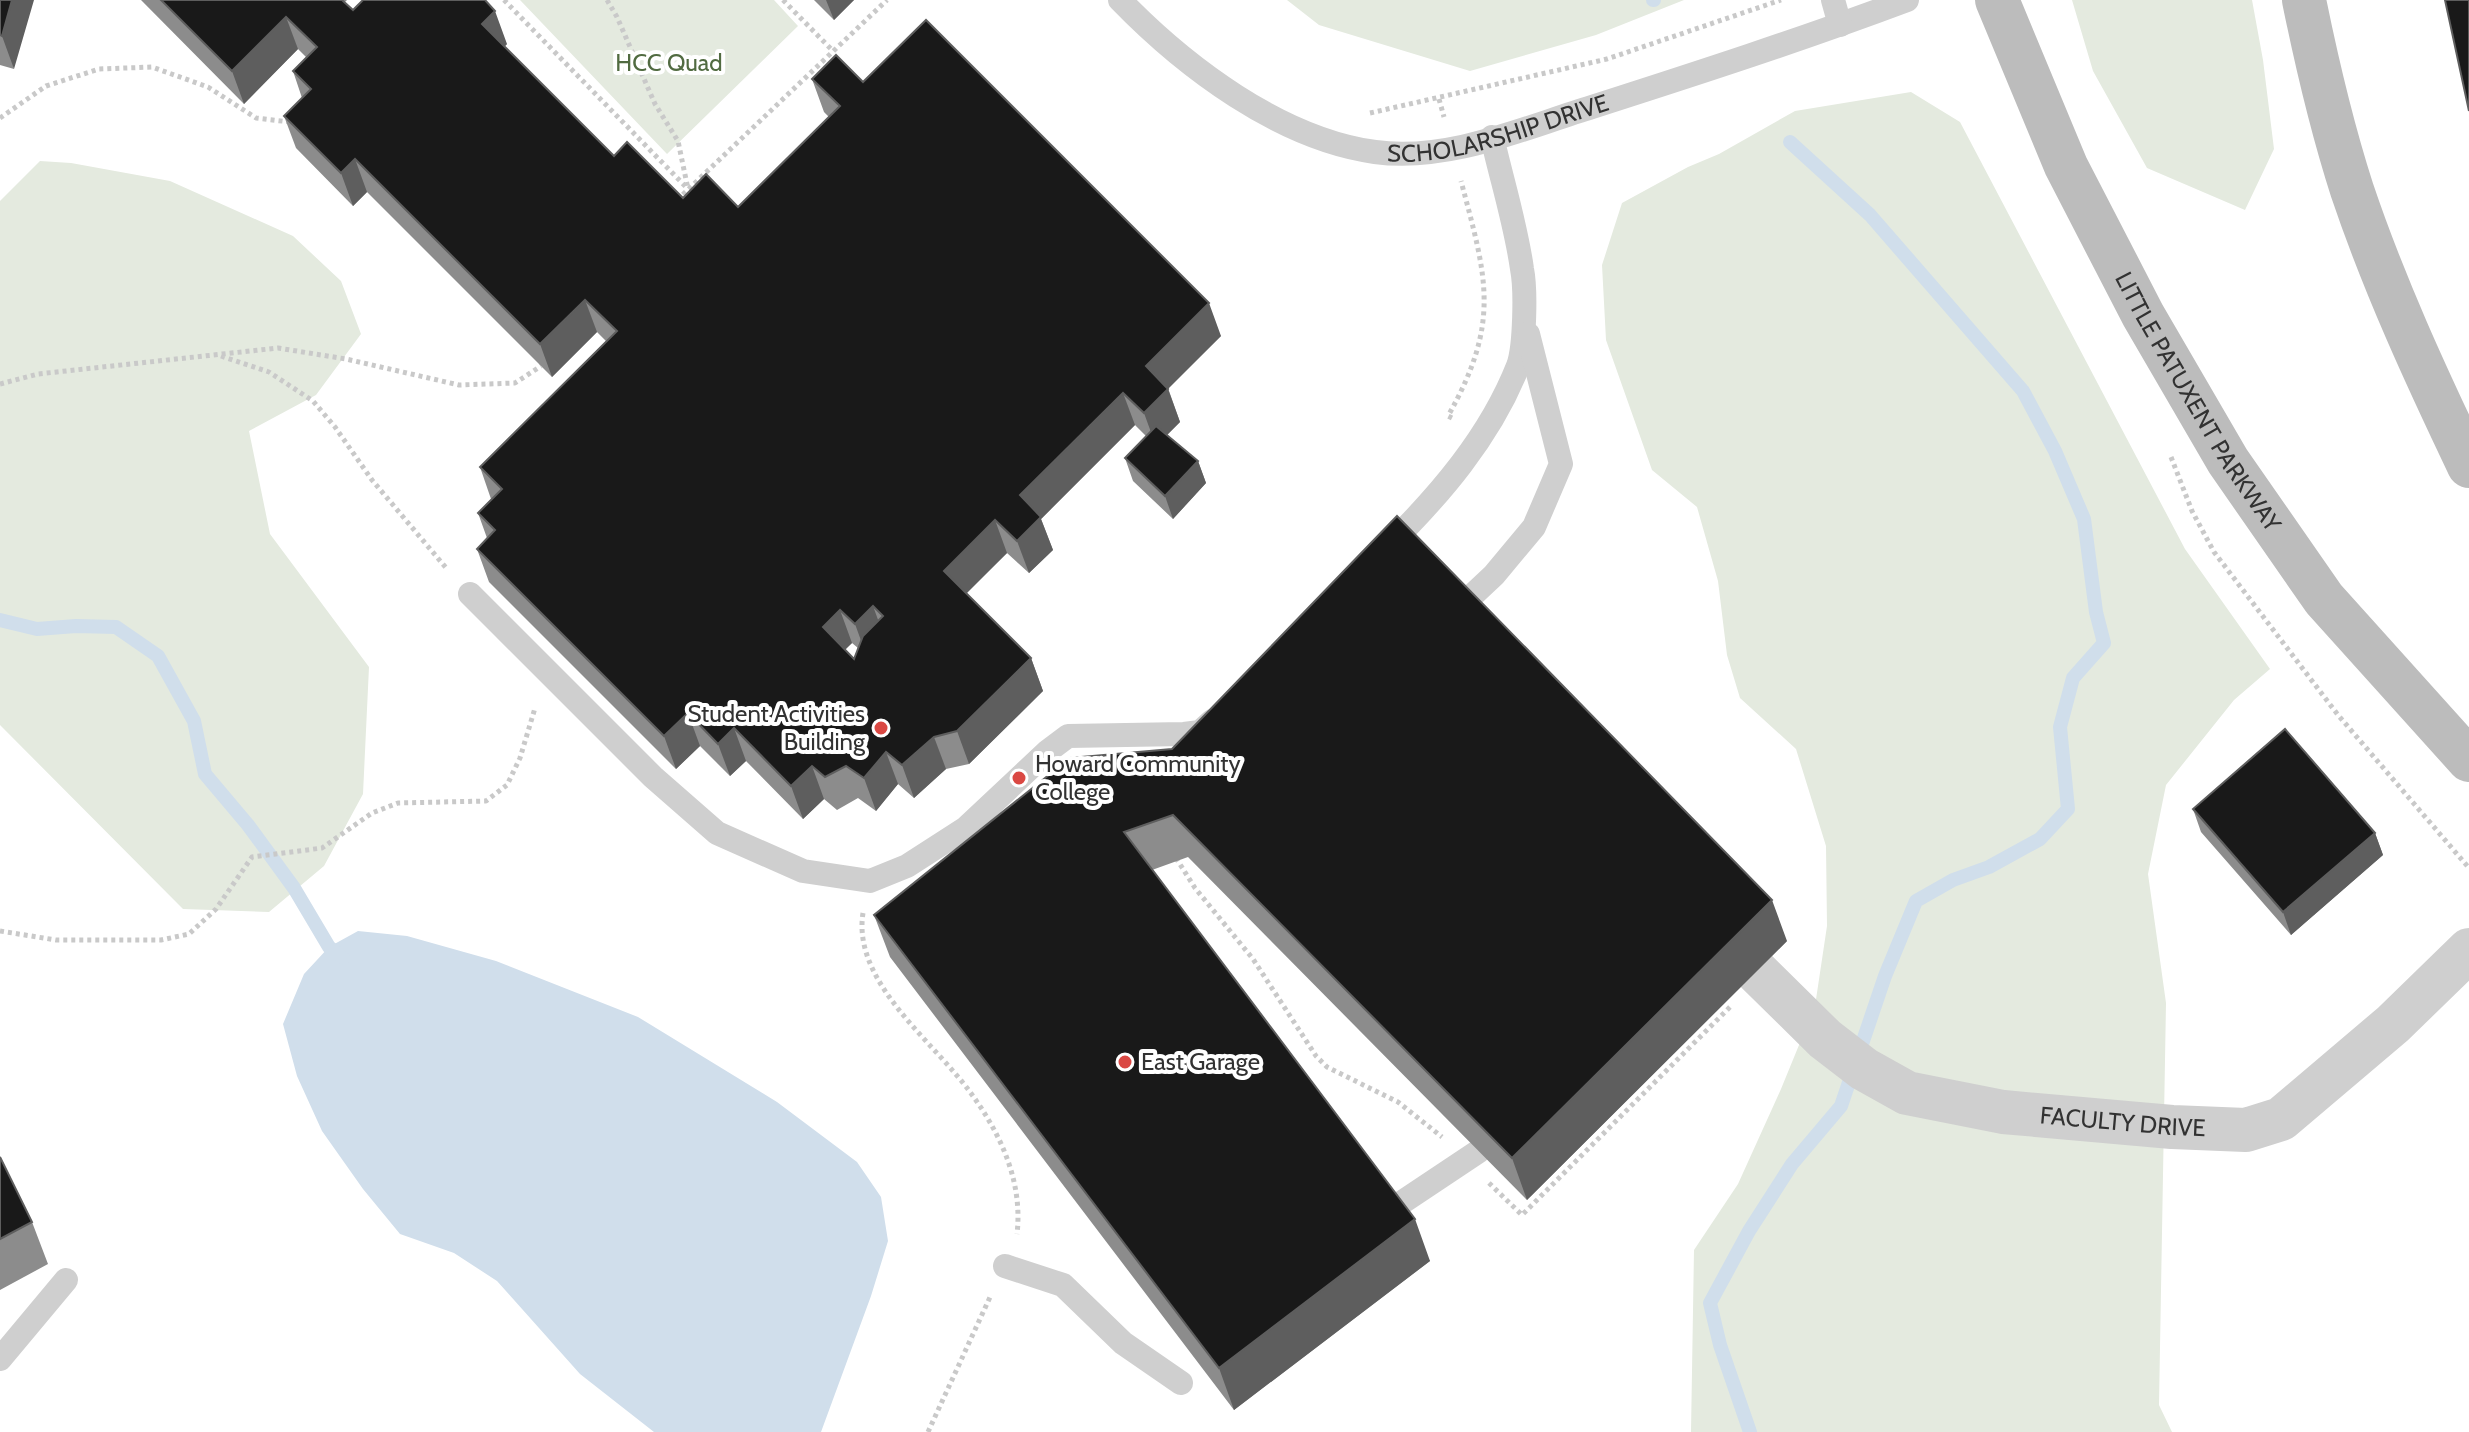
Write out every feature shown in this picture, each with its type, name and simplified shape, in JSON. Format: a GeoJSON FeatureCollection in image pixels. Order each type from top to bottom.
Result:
{"type":"FeatureCollection","features":[{"type":"Feature","properties":{"kind":"main road","name":"LITTLE PATUXENT PARKWAY"},"geometry":{"type":"LineString","coordinates":[[1997,0],[2066,166],[2143,315],[2228,461],[2324,599],[2469,760]]}},
{"type":"Feature","properties":{"kind":"main road"},"geometry":{"type":"LineString","coordinates":[[2304,0],[2314,50],[2353,190],[2416,354],[2469,466]]}},
{"type":"Feature","properties":{"kind":"street","name":"FACULTY DRIVE"},"geometry":{"type":"LineString","coordinates":[[1763,978],[1825,1039],[1864,1069],[1907,1093],[2003,1112],[2246,1130],[2281,1119],[2393,1024],[2469,950]]}},
{"type":"Feature","properties":{"kind":"lane","name":"SCHOLARSHIP DRIVE"},"geometry":{"type":"LineString","coordinates":[[1120,0],[1145,26],[1210,77],[1271,118],[1322,140],[1376,152],[1427,153],[1492,137],[1715,68],[1907,0]]}},
{"type":"Feature","properties":{"kind":"lane"},"geometry":{"type":"LineString","coordinates":[[1833,0],[1840,25]]}},
{"type":"Feature","properties":{"kind":"lane"},"geometry":{"type":"LineString","coordinates":[[1374,559],[1454,476],[1481,435],[1519,364],[1523,271],[1492,137]]}},
{"type":"Feature","properties":{"kind":"lane"},"geometry":{"type":"LineString","coordinates":[[1461,606],[1494,575],[1534,527],[1561,464],[1523,316]]}},
{"type":"Feature","properties":{"kind":"lane"},"geometry":{"type":"LineString","coordinates":[[470,594],[653,777],[717,833],[803,871],[870,881],[907,866],[966,828],[1068,736],[1200,732],[1233,700]]}},
{"type":"Feature","properties":{"kind":"lane"},"geometry":{"type":"LineString","coordinates":[[1392,1209],[1472,1156]]}},
{"type":"Feature","properties":{"kind":"lane"},"geometry":{"type":"LineString","coordinates":[[1005,1266],[1063,1285],[1123,1343],[1181,1383]]}},
{"type":"Feature","properties":{"kind":"lane"},"geometry":{"type":"LineString","coordinates":[[0,1359],[66,1280]]}},
{"type":"Feature","properties":{"kind":"path"},"geometry":{"type":"LineString","coordinates":[[504,0],[688,189]]}},
{"type":"Feature","properties":{"kind":"path"},"geometry":{"type":"LineString","coordinates":[[607,0],[655,104],[678,141],[688,189]]}},
{"type":"Feature","properties":{"kind":"path"},"geometry":{"type":"LineString","coordinates":[[783,0],[833,51]]}},
{"type":"Feature","properties":{"kind":"path"},"geometry":{"type":"LineString","coordinates":[[671,207],[887,0]]}},
{"type":"Feature","properties":{"kind":"path"},"geometry":{"type":"LineString","coordinates":[[1367,114],[1607,59],[1781,0]]}},
{"type":"Feature","properties":{"kind":"path"},"geometry":{"type":"LineString","coordinates":[[0,118],[46,86],[99,69],[152,67],[208,87],[256,118],[299,122]]}},
{"type":"Feature","properties":{"kind":"path"},"geometry":{"type":"LineString","coordinates":[[1448,416],[1466,384],[1483,330],[1484,269],[1463,190]]}},
{"type":"Feature","properties":{"kind":"path"},"geometry":{"type":"LineString","coordinates":[[0,384],[38,374],[278,348],[346,359],[459,385],[515,383],[541,366]]}},
{"type":"Feature","properties":{"kind":"path"},"geometry":{"type":"LineString","coordinates":[[217,354],[269,372],[313,401],[372,480],[470,594]]}},
{"type":"Feature","properties":{"kind":"path"},"geometry":{"type":"LineString","coordinates":[[0,931],[56,940],[161,940],[189,934],[216,909],[252,857],[322,848],[372,813],[398,803],[486,801],[507,785],[520,758],[539,695],[552,675]]}},
{"type":"Feature","properties":{"kind":"path"},"geometry":{"type":"LineString","coordinates":[[1170,850],[1195,888],[1253,959],[1316,1056],[1327,1067],[1412,1111],[1472,1156],[1522,1215],[1763,978]]}},
{"type":"Feature","properties":{"kind":"path"},"geometry":{"type":"LineString","coordinates":[[870,881],[860,931],[868,963],[895,1003],[969,1090],[985,1115],[1006,1156],[1020,1211],[1017,1235],[1005,1266],[928,1432]]}},
{"type":"Feature","properties":{"kind":"green space","name":"HCC Quad"},"geometry":{"type":"Polygon","coordinates":[[[520,0],[774,0],[798,26],[667,154],[520,0]]]}},
{"type":"Feature","properties":{"kind":"green space"},"geometry":{"type":"Polygon","coordinates":[[[1287,0],[1684,0],[1596,35],[1470,71],[1319,25],[1287,0]]]}},
{"type":"Feature","properties":{"kind":"green space"},"geometry":{"type":"Polygon","coordinates":[[[2072,0],[2252,0],[2274,149],[2245,210],[2147,168],[2093,71],[2072,0]]]}},
{"type":"Feature","properties":{"kind":"green space"},"geometry":{"type":"Polygon","coordinates":[[[1911,92],[1960,122],[2185,549],[2270,669],[2234,700],[2166,785],[2148,874],[2166,1003],[2159,1405],[2172,1432],[1691,1432],[1694,1250],[1738,1184],[1815,1006],[1827,926],[1826,846],[1796,749],[1740,698],[1727,655],[1718,581],[1697,507],[1652,470],[1606,340],[1602,265],[1622,203],[1795,111],[1911,92]]]}},
{"type":"Feature","properties":{"kind":"green space"},"geometry":{"type":"Polygon","coordinates":[[[40,161],[71,163],[170,181],[293,236],[341,281],[361,334],[316,395],[249,431],[270,534],[369,667],[363,794],[324,866],[269,912],[183,909],[0,725],[0,201],[40,161]]]}},
{"type":"Feature","properties":{"kind":"water"},"geometry":{"type":"Polygon","coordinates":[[[358,931],[407,936],[496,961],[638,1017],[777,1102],[857,1162],[881,1197],[888,1241],[821,1432],[654,1432],[580,1374],[497,1281],[454,1253],[400,1234],[322,1131],[297,1076],[283,1024],[304,974],[329,947],[358,931]]]}},
{"type":"Feature","properties":{"kind":"building"},"geometry":{"type":"Polygon","coordinates":[[[0,0],[12,0],[2,36],[0,35],[0,0]]]}},
{"type":"Feature","properties":{"kind":"building"},"geometry":{"type":"Polygon","coordinates":[[[161,0],[342,0],[353,10],[363,0],[485,0],[495,11],[482,24],[614,156],[627,142],[683,198],[706,174],[738,207],[840,106],[812,79],[836,55],[863,82],[926,20],[1209,303],[1146,366],[1168,389],[1144,413],[1123,393],[1020,495],[1041,517],[1017,541],[995,520],[944,571],[1031,658],[957,731],[934,737],[902,765],[886,752],[864,778],[846,766],[825,777],[812,766],[791,786],[734,728],[718,744],[688,713],[664,736],[477,549],[495,530],[478,513],[502,489],[480,467],[617,331],[585,300],[540,344],[355,159],[341,173],[284,116],[311,89],[293,71],[317,47],[286,17],[232,71],[161,0]],[[873,606],[855,624],[840,610],[823,627],[854,659],[863,636],[883,616],[873,606]]]}},
{"type":"Feature","properties":{"kind":"building"},"geometry":{"type":"Polygon","coordinates":[[[2445,0],[2469,0],[2469,111],[2445,0]]]}},
{"type":"Feature","properties":{"kind":"building"},"geometry":{"type":"Polygon","coordinates":[[[1156,426],[1198,461],[1165,496],[1125,458],[1156,426]]]}},
{"type":"Feature","properties":{"kind":"building","name":"East Garage"},"geometry":{"type":"Polygon","coordinates":[[[1397,516],[1772,900],[1512,1158],[1173,815],[1124,832],[1415,1219],[1219,1368],[874,915],[1070,758],[1172,749],[1397,516]]]}},
{"type":"Feature","properties":{"kind":"building"},"geometry":{"type":"Polygon","coordinates":[[[2285,729],[2375,833],[2283,912],[2193,809],[2285,729]]]}},
{"type":"Feature","properties":{"kind":"building"},"geometry":{"type":"Polygon","coordinates":[[[0,1157],[32,1222],[0,1239],[0,1157]]]}},
{"type":"Feature","properties":{"kind":"waterway"},"geometry":{"type":"LineString","coordinates":[[1750,1432],[1720,1345],[1710,1303],[1749,1231],[1792,1164],[1841,1106],[1885,976],[1916,901],[2040,839],[2068,809],[2060,727],[2073,678],[2104,643],[2096,612],[2084,519],[2055,451],[2023,391],[1870,215],[1790,142]]}},
{"type":"Feature","properties":{"kind":"waterway"},"geometry":{"type":"LineString","coordinates":[[0,620],[37,629],[116,627],[158,656],[194,721],[205,774],[248,825],[294,888],[329,947],[343,958]]}},
{"type":"Feature","properties":{"kind":"place","name":"Student Activities Building"},"geometry":{"type":"Point","coordinates":[881,728]}},
{"type":"Feature","properties":{"kind":"place","name":"Howard Community College"},"geometry":{"type":"Point","coordinates":[1019,778]}},
{"type":"Feature","properties":{"kind":"place","name":"East Garage"},"geometry":{"type":"Point","coordinates":[1125,1062]}}]}
